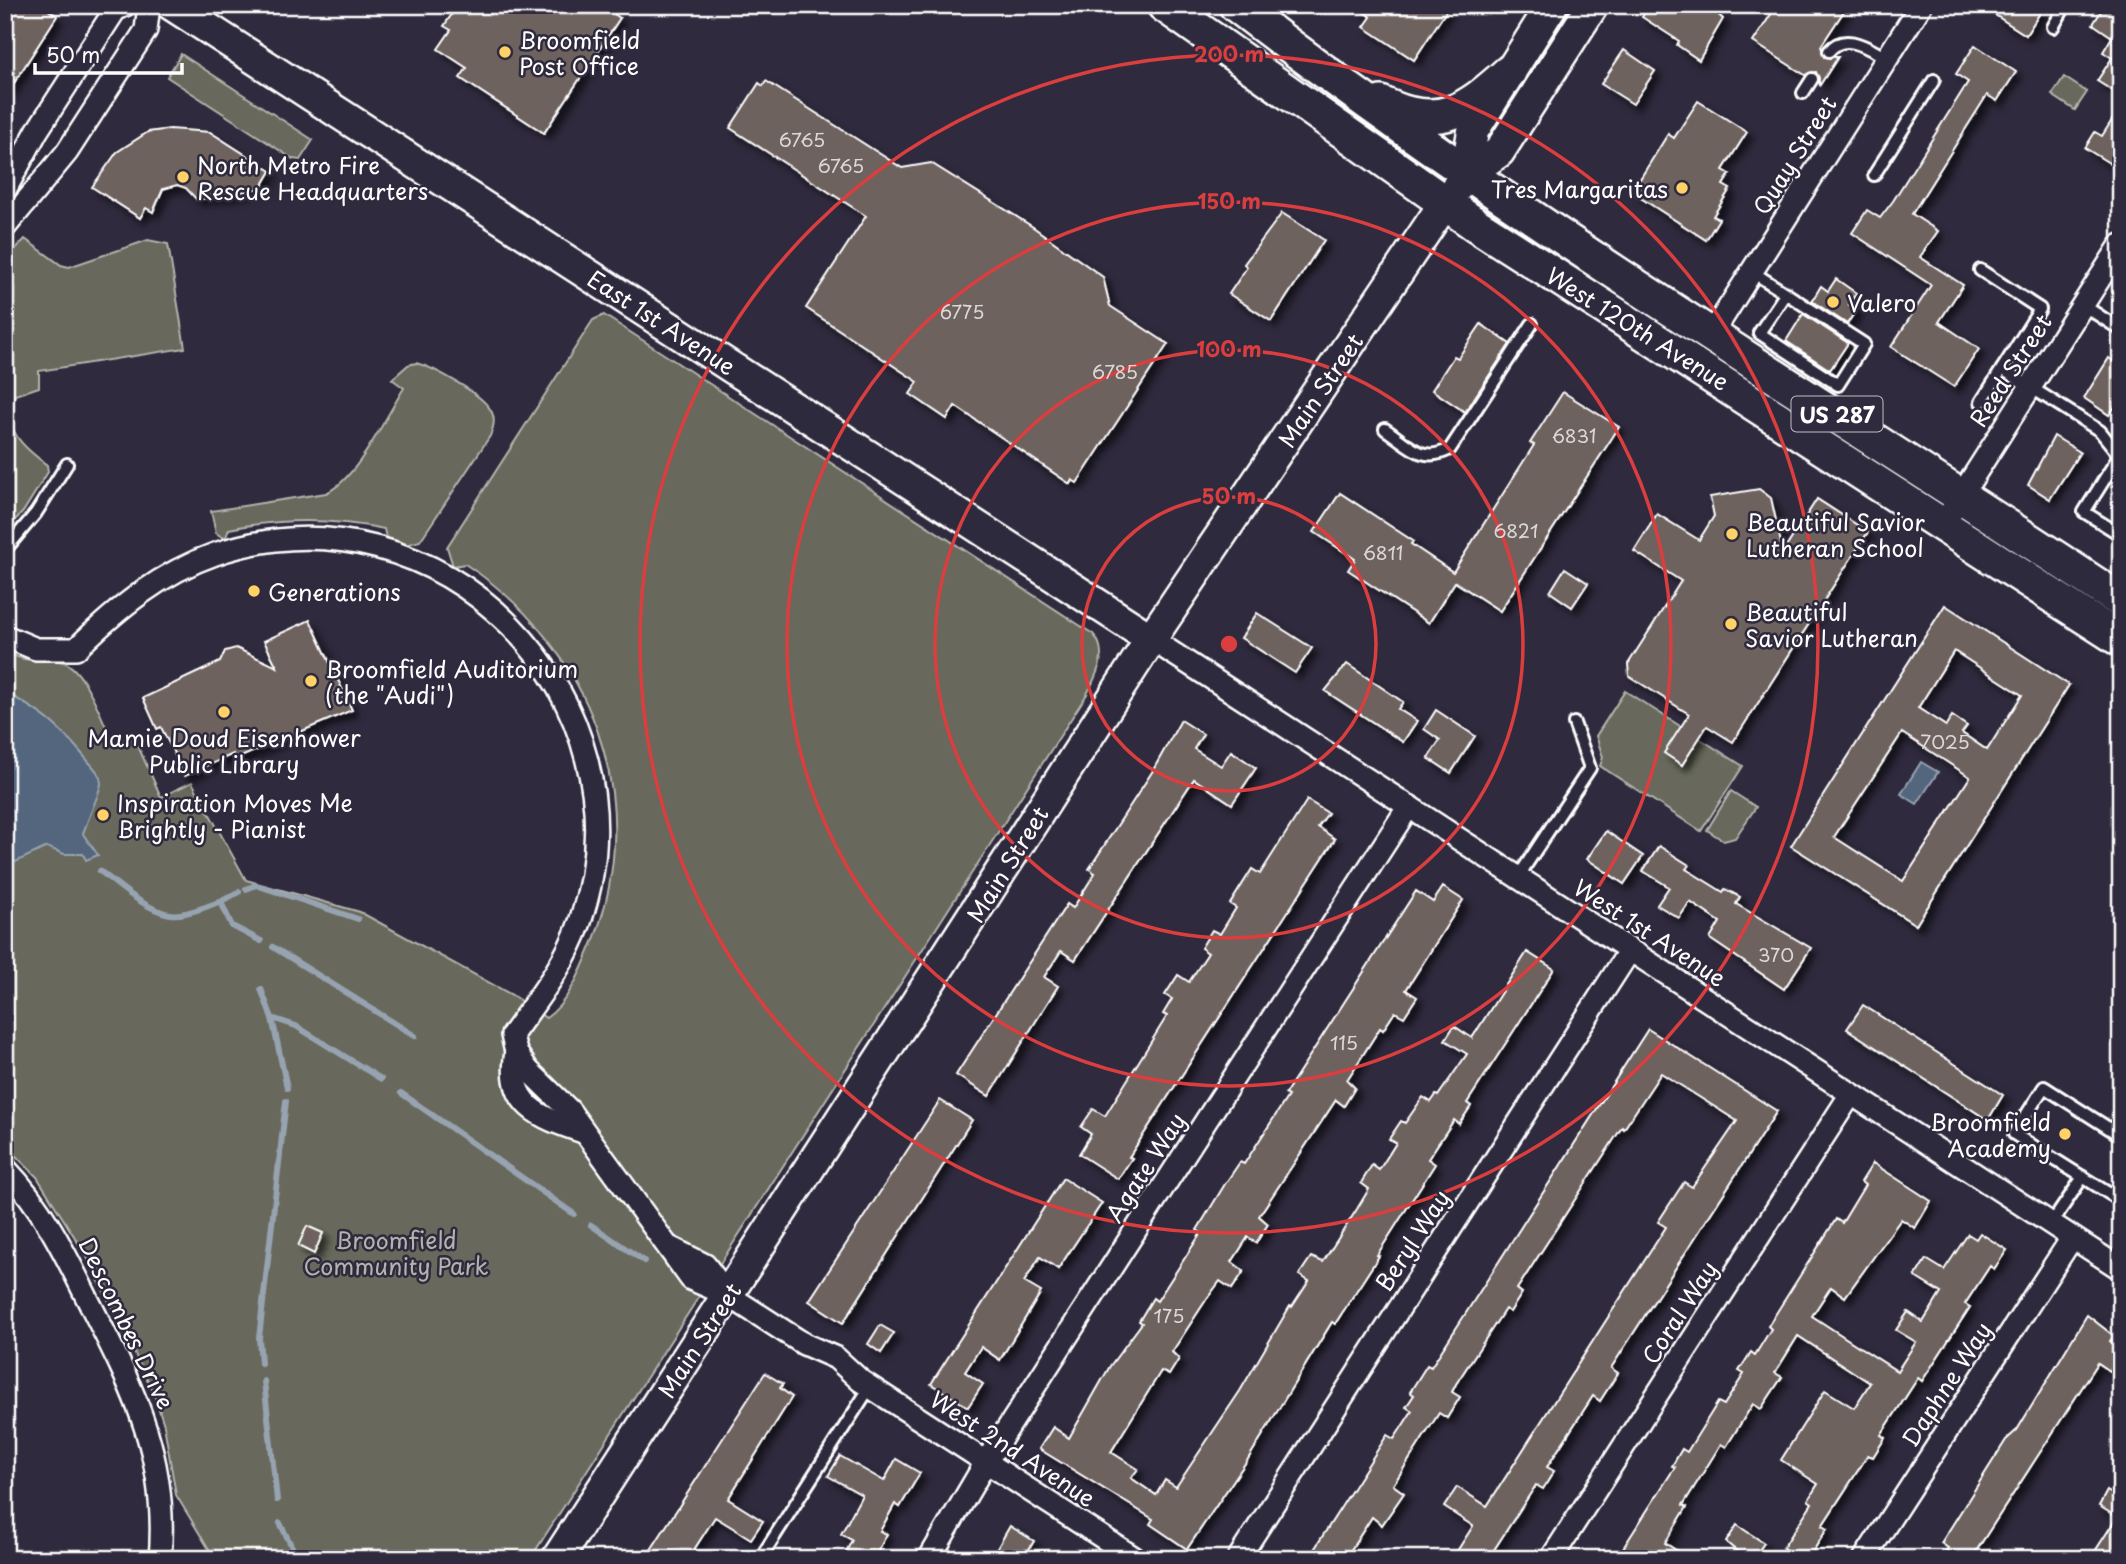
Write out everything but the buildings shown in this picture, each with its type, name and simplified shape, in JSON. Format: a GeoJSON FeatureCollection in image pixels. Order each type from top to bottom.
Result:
{"type":"FeatureCollection","features":[{"type":"Feature","properties":{"kind":"main road","name":"East 1st Avenue"},"geometry":{"type":"LineString","coordinates":[[172,5],[1151,639]]}},
{"type":"Feature","properties":{"kind":"main road","name":"West 120th Avenue"},"geometry":{"type":"LineString","coordinates":[[1164,5],[1444,204],[2121,640]]}},
{"type":"Feature","properties":{"kind":"main road","name":"West 120th Avenue"},"geometry":{"type":"LineString","coordinates":[[1236,5],[1337,83],[1466,174],[2121,601]]}},
{"type":"Feature","properties":{"kind":"main road","name":"Main Street"},"geometry":{"type":"LineString","coordinates":[[1466,174],[1474,131],[1552,5]]}},
{"type":"Feature","properties":{"kind":"main road","name":"Main Street"},"geometry":{"type":"LineString","coordinates":[[557,1559],[1151,639],[1444,204],[1466,174],[1499,152],[1593,5]]}},
{"type":"Feature","properties":{"kind":"main road"},"geometry":{"type":"LineString","coordinates":[[1337,83],[1409,116],[1425,116],[1466,108],[1509,72]]}},
{"type":"Feature","properties":{"kind":"street"},"geometry":{"type":"LineString","coordinates":[[5,189],[37,131],[115,10],[125,5]]}},
{"type":"Feature","properties":{"kind":"street"},"geometry":{"type":"LineString","coordinates":[[5,227],[67,152],[146,30],[149,5]]}},
{"type":"Feature","properties":{"kind":"street","name":"Quay Street"},"geometry":{"type":"LineString","coordinates":[[1712,334],[1921,5]]}},
{"type":"Feature","properties":{"kind":"street","name":"Reed Street"},"geometry":{"type":"LineString","coordinates":[[1943,524],[2121,245]]}},
{"type":"Feature","properties":{"kind":"street","name":"West 2nd Avenue"},"geometry":{"type":"LineString","coordinates":[[5,636],[36,649],[76,649],[131,598],[160,580],[217,553],[267,542],[309,540],[381,549],[421,561],[478,596],[519,633],[558,687],[584,749],[594,803],[594,857],[581,918],[554,976],[512,1035],[516,1052],[512,1073],[525,1104],[556,1123],[583,1132],[643,1215],[671,1248],[705,1265],[728,1295],[804,1344],[836,1358],[865,1384],[1136,1559]]}},
{"type":"Feature","properties":{"kind":"street","name":"West 1st Avenue"},"geometry":{"type":"LineString","coordinates":[[1151,639],[2121,1269]]}},
{"type":"Feature","properties":{"kind":"street","name":"Agate Way"},"geometry":{"type":"LineString","coordinates":[[929,1559],[985,1462],[1409,806]]}},
{"type":"Feature","properties":{"kind":"street","name":"Beryl Way"},"geometry":{"type":"LineString","coordinates":[[1238,1559],[1630,950]]}},
{"type":"Feature","properties":{"kind":"street","name":"Coral Way"},"geometry":{"type":"LineString","coordinates":[[1551,1559],[1851,1094]]}},
{"type":"Feature","properties":{"kind":"street","name":"Descombes Drive"},"geometry":{"type":"LineString","coordinates":[[5,1168],[30,1196],[54,1233],[140,1406],[160,1481],[160,1559]]}},
{"type":"Feature","properties":{"kind":"street","name":"Daphne Way"},"geometry":{"type":"LineString","coordinates":[[1864,1559],[2072,1238]]}},
{"type":"Feature","properties":{"kind":"lane"},"geometry":{"type":"LineString","coordinates":[[2053,27],[2064,8],[2060,5]]}},
{"type":"Feature","properties":{"kind":"lane"},"geometry":{"type":"LineString","coordinates":[[1829,51],[1842,42],[1853,41],[1886,58]]}},
{"type":"Feature","properties":{"kind":"lane"},"geometry":{"type":"LineString","coordinates":[[1803,93],[1812,79]]}},
{"type":"Feature","properties":{"kind":"lane"},"geometry":{"type":"LineString","coordinates":[[1874,175],[1934,80]]}},
{"type":"Feature","properties":{"kind":"lane"},"geometry":{"type":"LineString","coordinates":[[1980,270],[2040,309],[1981,402]]}},
{"type":"Feature","properties":{"kind":"lane"},"geometry":{"type":"LineString","coordinates":[[1751,271],[1786,293],[1864,344],[1838,385],[1759,333],[1786,293]]}},
{"type":"Feature","properties":{"kind":"lane"},"geometry":{"type":"LineString","coordinates":[[2083,304],[2121,330]]}},
{"type":"Feature","properties":{"kind":"lane"},"geometry":{"type":"LineString","coordinates":[[1385,429],[1425,455],[1436,457],[1450,449],[1532,324]]}},
{"type":"Feature","properties":{"kind":"lane"},"geometry":{"type":"LineString","coordinates":[[2002,369],[2100,431],[2120,456],[2084,512],[2121,535]]}},
{"type":"Feature","properties":{"kind":"lane"},"geometry":{"type":"LineString","coordinates":[[5,550],[36,513],[67,464]]}},
{"type":"Feature","properties":{"kind":"lane"},"geometry":{"type":"LineString","coordinates":[[1518,877],[1590,768],[1574,723]]}},
{"type":"Feature","properties":{"kind":"lane"},"geometry":{"type":"LineString","coordinates":[[2121,1136],[2044,1087],[2014,1134],[2121,1202]]}},
{"type":"Feature","properties":{"kind":"lane"},"geometry":{"type":"LineString","coordinates":[[2051,1224],[2083,1177]]}},
{"type":"Feature","properties":{"kind":"lane"},"geometry":{"type":"LineString","coordinates":[[760,1559],[865,1384]]}},
{"type":"Feature","properties":{"kind":"green space"},"geometry":{"type":"Polygon","coordinates":[[[181,54],[313,140],[300,160],[293,159],[167,77],[181,54]]]}},
{"type":"Feature","properties":{"kind":"green space"},"geometry":{"type":"Polygon","coordinates":[[[2064,77],[2087,92],[2075,110],[2052,95],[2064,77]]]}},
{"type":"Feature","properties":{"kind":"green space"},"geometry":{"type":"Polygon","coordinates":[[[25,239],[61,265],[69,267],[148,240],[168,244],[185,348],[39,371],[39,387],[15,395],[11,407],[12,427],[23,444],[47,465],[48,472],[23,512],[5,530],[5,260],[25,239]]]}},
{"type":"Feature","properties":{"kind":"green space","name":"Broomfield Community Park"},"geometry":{"type":"Polygon","coordinates":[[[604,315],[1093,634],[1100,648],[1100,664],[1087,694],[530,1559],[215,1559],[176,1495],[164,1425],[153,1391],[87,1257],[37,1177],[5,1145],[5,650],[20,658],[63,662],[71,667],[86,686],[114,746],[133,735],[161,797],[192,782],[246,880],[360,912],[512,995],[546,1018],[562,1003],[580,973],[593,942],[609,888],[614,834],[610,781],[597,730],[576,682],[546,638],[509,598],[465,564],[453,566],[447,547],[593,320],[604,315]]]}},
{"type":"Feature","properties":{"kind":"green space"},"geometry":{"type":"Polygon","coordinates":[[[416,363],[467,389],[485,403],[494,419],[490,436],[420,541],[406,545],[386,538],[384,529],[326,521],[249,525],[229,529],[226,537],[216,533],[211,511],[326,493],[337,486],[359,462],[404,388],[392,379],[408,365],[416,363]]]}},
{"type":"Feature","properties":{"kind":"green space"},"geometry":{"type":"Polygon","coordinates":[[[1625,691],[1743,766],[1701,831],[1600,766],[1603,757],[1596,736],[1625,691]]]}},
{"type":"Feature","properties":{"kind":"green space"},"geometry":{"type":"Polygon","coordinates":[[[1731,791],[1756,807],[1735,838],[1724,841],[1707,830],[1731,791]]]}},
{"type":"Feature","properties":{"kind":"water"},"geometry":{"type":"Polygon","coordinates":[[[5,692],[51,722],[98,773],[101,783],[83,834],[98,855],[86,860],[83,854],[64,854],[47,847],[5,867],[5,692]]]}},
{"type":"Feature","properties":{"kind":"water"},"geometry":{"type":"Polygon","coordinates":[[[1921,762],[1938,772],[1917,804],[1901,794],[1921,762]]]}},
{"type":"Feature","properties":{"kind":"waterway"},"geometry":{"type":"LineString","coordinates":[[100,871],[142,903],[170,914],[195,910],[239,892]]}},
{"type":"Feature","properties":{"kind":"waterway"},"geometry":{"type":"LineString","coordinates":[[246,889],[256,885],[358,919]]}},
{"type":"Feature","properties":{"kind":"waterway"},"geometry":{"type":"LineString","coordinates":[[221,902],[232,926],[261,941]]}},
{"type":"Feature","properties":{"kind":"waterway"},"geometry":{"type":"LineString","coordinates":[[273,947],[415,1036]]}},
{"type":"Feature","properties":{"kind":"waterway"},"geometry":{"type":"LineString","coordinates":[[261,989],[272,1018],[287,1088]]}},
{"type":"Feature","properties":{"kind":"waterway"},"geometry":{"type":"LineString","coordinates":[[272,1018],[296,1026],[381,1079]]}},
{"type":"Feature","properties":{"kind":"waterway"},"geometry":{"type":"LineString","coordinates":[[401,1093],[574,1214]]}},
{"type":"Feature","properties":{"kind":"waterway"},"geometry":{"type":"LineString","coordinates":[[261,1363],[259,1338],[286,1101]]}},
{"type":"Feature","properties":{"kind":"waterway"},"geometry":{"type":"LineString","coordinates":[[591,1225],[644,1261]]}},
{"type":"Feature","properties":{"kind":"waterway"},"geometry":{"type":"LineString","coordinates":[[264,1381],[277,1500]]}},
{"type":"Feature","properties":{"kind":"waterway"},"geometry":{"type":"LineString","coordinates":[[280,1523],[298,1559]]}},
{"type":"Feature","properties":{"kind":"place","name":"Broomfield Post Office"},"geometry":{"type":"Point","coordinates":[505,52]}},
{"type":"Feature","properties":{"kind":"place","name":"North Metro Fire Rescue Headquarters"},"geometry":{"type":"Point","coordinates":[183,177]}},
{"type":"Feature","properties":{"kind":"place","name":"Tres Margaritas"},"geometry":{"type":"Point","coordinates":[1682,188]}},
{"type":"Feature","properties":{"kind":"place","name":"Valero"},"geometry":{"type":"Point","coordinates":[1833,302]}},
{"type":"Feature","properties":{"kind":"place","name":"Beautiful Savior Lutheran School"},"geometry":{"type":"Point","coordinates":[1732,534]}},
{"type":"Feature","properties":{"kind":"place","name":"Generations"},"geometry":{"type":"Point","coordinates":[254,591]}},
{"type":"Feature","properties":{"kind":"place","name":"Beautiful Savior Lutheran"},"geometry":{"type":"Point","coordinates":[1731,624]}},
{"type":"Feature","properties":{"kind":"place","name":"Broomfield Auditorium (the \"Audi\")"},"geometry":{"type":"Point","coordinates":[311,681]}},
{"type":"Feature","properties":{"kind":"place","name":"Mamie Doud Eisenhower Public Library"},"geometry":{"type":"Point","coordinates":[224,712]}},
{"type":"Feature","properties":{"kind":"place","name":"Inspiration Moves Me Brightly - Pianist"},"geometry":{"type":"Point","coordinates":[103,815]}},
{"type":"Feature","properties":{"kind":"place","name":"Broomfield Academy"},"geometry":{"type":"Point","coordinates":[2065,1134]}}]}
